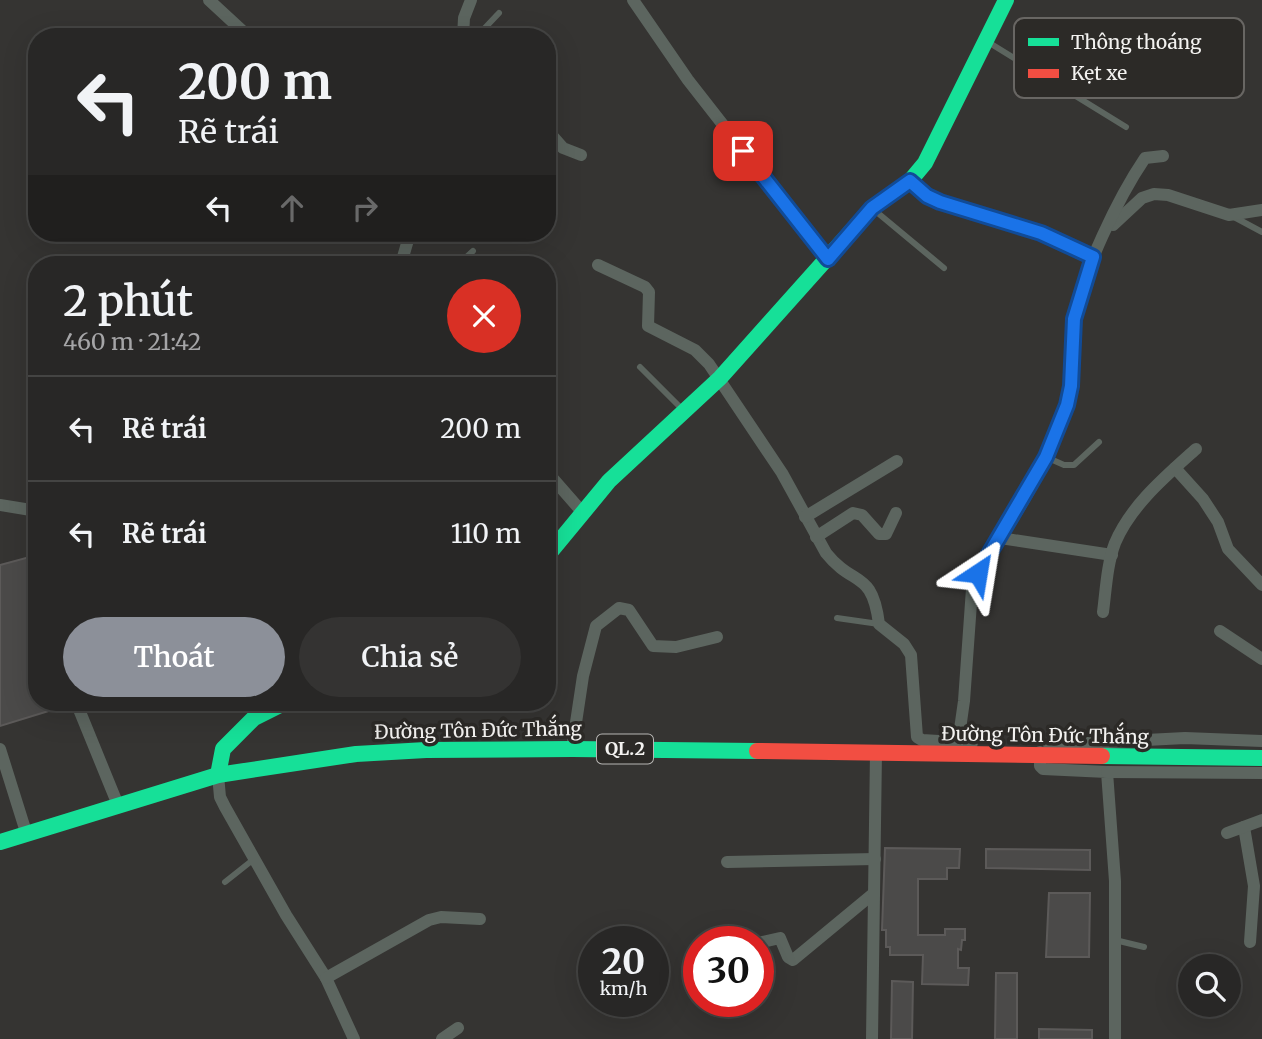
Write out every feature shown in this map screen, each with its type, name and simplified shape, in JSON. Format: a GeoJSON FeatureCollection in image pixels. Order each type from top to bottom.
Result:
{"type":"FeatureCollection","features":[{"type":"Feature","properties":{"kind":"main road"},"geometry":{"type":"LineString","coordinates":[[556,545],[609,481],[720,378],[872,208],[910,181],[931,152],[1006,0]]}},
{"type":"Feature","properties":{"kind":"main road"},"geometry":{"type":"LineString","coordinates":[[218,775],[223,749],[254,718],[268,711]]}},
{"type":"Feature","properties":{"kind":"main road","name":"Đường Tôn Đức Thắng"},"geometry":{"type":"LineString","coordinates":[[0,842],[218,775],[356,754],[426,750],[572,749],[1040,751],[1262,758]]}},
{"type":"Feature","properties":{"kind":"street"},"geometry":{"type":"LineString","coordinates":[[209,0],[239,28]]}},
{"type":"Feature","properties":{"kind":"street"},"geometry":{"type":"LineString","coordinates":[[463,28],[471,0]]}},
{"type":"Feature","properties":{"kind":"street"},"geometry":{"type":"LineString","coordinates":[[633,0],[688,80],[828,259]]}},
{"type":"Feature","properties":{"kind":"street"},"geometry":{"type":"LineString","coordinates":[[556,140],[563,148],[581,155]]}},
{"type":"Feature","properties":{"kind":"street"},"geometry":{"type":"LineString","coordinates":[[958,743],[964,701],[972,589],[978,573],[1046,457],[1067,405],[1071,386],[1074,319],[1093,257],[1145,158],[1163,156]]}},
{"type":"Feature","properties":{"kind":"street"},"geometry":{"type":"LineString","coordinates":[[910,181],[927,196],[940,202],[1041,233],[1093,257]]}},
{"type":"Feature","properties":{"kind":"street"},"geometry":{"type":"LineString","coordinates":[[1107,231],[1142,198],[1154,194],[1168,195],[1229,215],[1262,210]]}},
{"type":"Feature","properties":{"kind":"street"},"geometry":{"type":"LineString","coordinates":[[598,265],[645,287],[649,292],[648,326],[695,350],[720,378],[782,473],[835,565],[866,584],[873,592],[879,624],[904,644],[911,655],[917,737],[922,740],[1040,751],[1185,738],[1214,744],[1262,741]]}},
{"type":"Feature","properties":{"kind":"street"},"geometry":{"type":"LineString","coordinates":[[1103,612],[1112,555],[1129,518],[1196,449]]}},
{"type":"Feature","properties":{"kind":"street"},"geometry":{"type":"LineString","coordinates":[[805,517],[897,461]]}},
{"type":"Feature","properties":{"kind":"street"},"geometry":{"type":"LineString","coordinates":[[1175,468],[1203,499],[1218,522],[1228,550],[1262,584]]}},
{"type":"Feature","properties":{"kind":"street"},"geometry":{"type":"LineString","coordinates":[[556,482],[583,513]]}},
{"type":"Feature","properties":{"kind":"street"},"geometry":{"type":"LineString","coordinates":[[0,505],[28,510]]}},
{"type":"Feature","properties":{"kind":"street"},"geometry":{"type":"LineString","coordinates":[[817,537],[853,513],[862,515],[879,534],[886,534],[896,513]]}},
{"type":"Feature","properties":{"kind":"street"},"geometry":{"type":"LineString","coordinates":[[1000,538],[1112,555]]}},
{"type":"Feature","properties":{"kind":"street"},"geometry":{"type":"LineString","coordinates":[[572,749],[583,676],[596,626],[619,608],[629,610],[653,646],[676,646],[717,637]]}},
{"type":"Feature","properties":{"kind":"street"},"geometry":{"type":"LineString","coordinates":[[1220,631],[1262,659]]}},
{"type":"Feature","properties":{"kind":"street"},"geometry":{"type":"LineString","coordinates":[[80,711],[118,805]]}},
{"type":"Feature","properties":{"kind":"street"},"geometry":{"type":"LineString","coordinates":[[0,750],[26,832]]}},
{"type":"Feature","properties":{"kind":"street"},"geometry":{"type":"LineString","coordinates":[[1040,751],[1040,766],[1043,769],[1262,773]]}},
{"type":"Feature","properties":{"kind":"street"},"geometry":{"type":"LineString","coordinates":[[869,1037],[876,752]]}},
{"type":"Feature","properties":{"kind":"street"},"geometry":{"type":"LineString","coordinates":[[1107,772],[1115,940],[1115,1039]]}},
{"type":"Feature","properties":{"kind":"street"},"geometry":{"type":"LineString","coordinates":[[218,775],[220,797],[286,915],[326,978],[354,1039]]}},
{"type":"Feature","properties":{"kind":"street"},"geometry":{"type":"LineString","coordinates":[[1227,833],[1262,820]]}},
{"type":"Feature","properties":{"kind":"street"},"geometry":{"type":"LineString","coordinates":[[1244,827],[1254,886],[1250,942]]}},
{"type":"Feature","properties":{"kind":"street"},"geometry":{"type":"LineString","coordinates":[[727,862],[875,859]]}},
{"type":"Feature","properties":{"kind":"street"},"geometry":{"type":"LineString","coordinates":[[774,939],[780,938],[788,957],[793,960],[874,893]]}},
{"type":"Feature","properties":{"kind":"street"},"geometry":{"type":"LineString","coordinates":[[326,978],[429,920],[441,917],[480,919]]}},
{"type":"Feature","properties":{"kind":"street"},"geometry":{"type":"LineString","coordinates":[[442,1039],[458,1028]]}},
{"type":"Feature","properties":{"kind":"lane"},"geometry":{"type":"LineString","coordinates":[[485,28],[499,13]]}},
{"type":"Feature","properties":{"kind":"lane"},"geometry":{"type":"LineString","coordinates":[[986,41],[1014,58]]}},
{"type":"Feature","properties":{"kind":"lane"},"geometry":{"type":"LineString","coordinates":[[1079,98],[1126,127]]}},
{"type":"Feature","properties":{"kind":"lane"},"geometry":{"type":"LineString","coordinates":[[872,208],[944,268]]}},
{"type":"Feature","properties":{"kind":"lane"},"geometry":{"type":"LineString","coordinates":[[1229,215],[1262,232]]}},
{"type":"Feature","properties":{"kind":"lane"},"geometry":{"type":"LineString","coordinates":[[467,256],[473,251]]}},
{"type":"Feature","properties":{"kind":"lane"},"geometry":{"type":"LineString","coordinates":[[640,367],[684,412]]}},
{"type":"Feature","properties":{"kind":"lane"},"geometry":{"type":"LineString","coordinates":[[1046,457],[1064,465],[1074,465],[1099,442]]}},
{"type":"Feature","properties":{"kind":"lane"},"geometry":{"type":"LineString","coordinates":[[837,618],[879,624]]}},
{"type":"Feature","properties":{"kind":"lane"},"geometry":{"type":"LineString","coordinates":[[225,883],[256,858]]}},
{"type":"Feature","properties":{"kind":"lane"},"geometry":{"type":"LineString","coordinates":[[1115,940],[1144,947]]}},
{"type":"Feature","properties":{"kind":"building"},"geometry":{"type":"Polygon","coordinates":[[[28,557],[28,711],[49,711],[0,726],[0,565],[28,557]]]}},
{"type":"Feature","properties":{"kind":"building"},"geometry":{"type":"Polygon","coordinates":[[[885,848],[960,849],[959,868],[947,868],[947,879],[918,879],[918,935],[945,935],[945,929],[965,929],[965,940],[962,940],[961,950],[958,949],[958,968],[969,968],[968,985],[922,984],[923,955],[890,955],[890,947],[886,947],[886,930],[882,930],[885,848]]]}},
{"type":"Feature","properties":{"kind":"building"},"geometry":{"type":"Polygon","coordinates":[[[986,849],[1090,850],[1090,870],[986,868],[986,849]]]}},
{"type":"Feature","properties":{"kind":"building"},"geometry":{"type":"Polygon","coordinates":[[[1049,893],[1090,893],[1089,957],[1046,957],[1049,893]]]}},
{"type":"Feature","properties":{"kind":"building"},"geometry":{"type":"Polygon","coordinates":[[[996,973],[1017,973],[1017,1039],[995,1039],[996,973]]]}},
{"type":"Feature","properties":{"kind":"building"},"geometry":{"type":"Polygon","coordinates":[[[892,981],[913,982],[912,1039],[891,1039],[892,981]]]}},
{"type":"Feature","properties":{"kind":"building"},"geometry":{"type":"Polygon","coordinates":[[[1039,1029],[1092,1030],[1092,1039],[1039,1039],[1039,1029]]]}},
{"type":"Feature","properties":{"kind":"traffic: fast"},"geometry":{"type":"LineString","coordinates":[[556,545],[609,481],[720,378],[872,208],[910,181],[925,163],[1006,0]]}},
{"type":"Feature","properties":{"kind":"traffic: fast"},"geometry":{"type":"LineString","coordinates":[[218,775],[223,749],[254,718],[268,711]]}},
{"type":"Feature","properties":{"kind":"traffic: fast"},"geometry":{"type":"LineString","coordinates":[[0,842],[218,775],[356,754],[426,750],[757,751]]}},
{"type":"Feature","properties":{"kind":"traffic: fast"},"geometry":{"type":"LineString","coordinates":[[1102,756],[1262,758]]}},
{"type":"Feature","properties":{"kind":"traffic: jam"},"geometry":{"type":"LineString","coordinates":[[757,751],[1102,756]]}},
{"type":"Feature","properties":{"kind":"route"},"geometry":{"type":"LineString","coordinates":[[743,151],[828,259],[872,208],[910,181],[927,196],[940,202],[1041,233],[1093,257],[1074,319],[1071,386],[1067,405],[1046,457],[978,573]]}}]}
